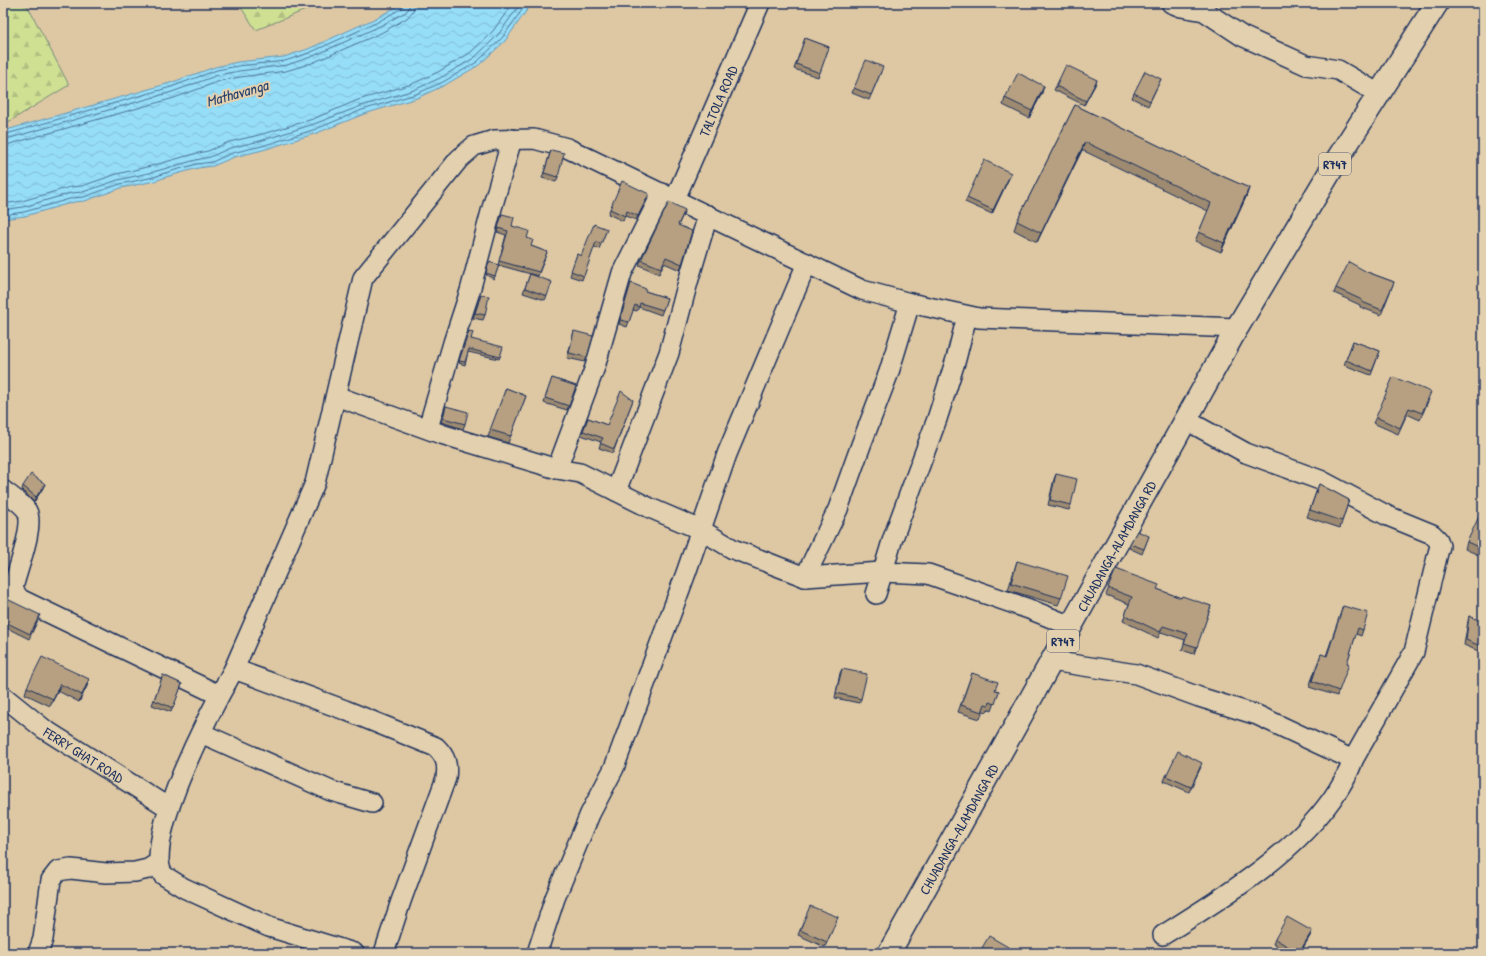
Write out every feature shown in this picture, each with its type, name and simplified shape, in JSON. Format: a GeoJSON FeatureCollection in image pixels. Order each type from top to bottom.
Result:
{"type":"FeatureCollection","features":[{"type":"Feature","properties":{"kind":"main road","name":"R747"},"geometry":{"type":"LineString","coordinates":[[1237,328],[1340,155],[1437,3]]}},
{"type":"Feature","properties":{"kind":"main road","name":"CHUADANGA-ALAMDANGA RD"},"geometry":{"type":"LineString","coordinates":[[889,953],[1237,328]]}},
{"type":"Feature","properties":{"kind":"street","name":"TALTOLA ROAD"},"geometry":{"type":"LineString","coordinates":[[557,469],[595,367],[622,273],[668,196],[760,3]]}},
{"type":"Feature","properties":{"kind":"street"},"geometry":{"type":"LineString","coordinates":[[1170,3],[1181,7],[1204,11],[1242,36],[1306,65],[1338,70],[1379,94]]}},
{"type":"Feature","properties":{"kind":"street"},"geometry":{"type":"LineString","coordinates":[[428,428],[470,291],[512,139]]}},
{"type":"Feature","properties":{"kind":"street"},"geometry":{"type":"LineString","coordinates":[[354,953],[269,927],[184,888],[162,875],[159,862],[160,847],[169,808],[191,751],[219,695],[234,669],[315,483],[364,278],[459,159],[474,146],[494,140],[534,139],[567,148],[862,290],[910,303],[979,318],[1237,328]]}},
{"type":"Feature","properties":{"kind":"street"},"geometry":{"type":"LineString","coordinates":[[616,491],[670,353],[688,282],[708,215]]}},
{"type":"Feature","properties":{"kind":"street"},"geometry":{"type":"LineString","coordinates":[[537,953],[555,898],[590,814],[614,768],[701,530],[727,454],[807,263]]}},
{"type":"Feature","properties":{"kind":"street"},"geometry":{"type":"LineString","coordinates":[[805,577],[838,509],[860,445],[889,372],[910,303]]}},
{"type":"Feature","properties":{"kind":"street"},"geometry":{"type":"LineString","coordinates":[[876,594],[893,538],[937,419],[956,359],[967,316]]}},
{"type":"Feature","properties":{"kind":"street"},"geometry":{"type":"LineString","coordinates":[[336,396],[428,428],[441,434],[557,469],[580,473],[650,508],[701,530],[733,549],[805,577],[882,572],[928,574],[1029,609],[1071,626]]}},
{"type":"Feature","properties":{"kind":"street"},"geometry":{"type":"LineString","coordinates":[[1163,935],[1230,893],[1296,841],[1331,801],[1351,769],[1353,760],[1414,652],[1440,546],[1438,540],[1432,534],[1388,516],[1320,480],[1246,453],[1186,420]]}},
{"type":"Feature","properties":{"kind":"street"},"geometry":{"type":"LineString","coordinates":[[3,490],[26,509],[29,516],[30,523],[28,535],[13,588],[20,599],[219,695]]}},
{"type":"Feature","properties":{"kind":"street"},"geometry":{"type":"LineString","coordinates":[[1051,661],[1136,674],[1199,697],[1258,715],[1353,760]]}},
{"type":"Feature","properties":{"kind":"street"},"geometry":{"type":"LineString","coordinates":[[234,669],[345,710],[436,747],[446,759],[448,768],[446,778],[401,901],[384,953]]}},
{"type":"Feature","properties":{"kind":"street","name":"FERRY GHAT ROAD"},"geometry":{"type":"LineString","coordinates":[[5,700],[44,729],[169,808]]}},
{"type":"Feature","properties":{"kind":"street"},"geometry":{"type":"LineString","coordinates":[[201,733],[331,790],[372,803]]}},
{"type":"Feature","properties":{"kind":"street"},"geometry":{"type":"LineString","coordinates":[[38,953],[42,939],[51,880],[58,872],[71,869],[106,873],[135,872],[148,869],[159,862]]}},
{"type":"Feature","properties":{"kind":"green space"},"geometry":{"type":"Polygon","coordinates":[[[3,3],[26,3],[69,85],[10,121],[3,122],[3,3]]]}},
{"type":"Feature","properties":{"kind":"green space"},"geometry":{"type":"Polygon","coordinates":[[[238,3],[323,3],[256,30],[238,3]]]}},
{"type":"Feature","properties":{"kind":"water","name":"Mathavanga"},"geometry":{"type":"Polygon","coordinates":[[[404,3],[532,3],[505,41],[479,65],[445,85],[417,98],[364,114],[317,133],[263,150],[234,157],[213,166],[198,168],[155,181],[121,188],[85,201],[74,202],[25,216],[3,219],[3,131],[170,83],[215,67],[238,62],[284,57],[308,49],[374,19],[404,3]]]}},
{"type":"Feature","properties":{"kind":"building"},"geometry":{"type":"Polygon","coordinates":[[[805,38],[829,47],[820,73],[796,64],[805,38]]]}},
{"type":"Feature","properties":{"kind":"building"},"geometry":{"type":"Polygon","coordinates":[[[866,60],[883,67],[871,95],[854,88],[866,60]]]}},
{"type":"Feature","properties":{"kind":"building"},"geometry":{"type":"Polygon","coordinates":[[[1066,65],[1097,80],[1086,101],[1056,86],[1066,65]]]}},
{"type":"Feature","properties":{"kind":"building"},"geometry":{"type":"Polygon","coordinates":[[[1145,71],[1161,79],[1150,101],[1134,93],[1145,71]]]}},
{"type":"Feature","properties":{"kind":"building"},"geometry":{"type":"Polygon","coordinates":[[[1018,73],[1044,86],[1032,111],[1005,98],[1018,73]]]}},
{"type":"Feature","properties":{"kind":"building"},"geometry":{"type":"Polygon","coordinates":[[[1075,105],[1249,188],[1224,243],[1199,232],[1211,203],[1085,142],[1041,233],[1017,221],[1075,105]]]}},
{"type":"Feature","properties":{"kind":"building"},"geometry":{"type":"Polygon","coordinates":[[[551,150],[564,153],[558,177],[544,173],[551,150]]]}},
{"type":"Feature","properties":{"kind":"building"},"geometry":{"type":"Polygon","coordinates":[[[984,160],[1011,173],[993,210],[967,198],[984,160]]]}},
{"type":"Feature","properties":{"kind":"building"},"geometry":{"type":"Polygon","coordinates":[[[622,181],[649,194],[638,216],[627,211],[625,216],[610,209],[622,181]]]}},
{"type":"Feature","properties":{"kind":"building"},"geometry":{"type":"Polygon","coordinates":[[[669,202],[685,210],[678,225],[692,231],[682,264],[666,257],[661,268],[641,260],[669,202]]]}},
{"type":"Feature","properties":{"kind":"building"},"geometry":{"type":"Polygon","coordinates":[[[502,214],[514,217],[512,226],[529,231],[527,238],[533,240],[531,246],[547,252],[539,272],[499,261],[508,231],[498,228],[502,214]]]}},
{"type":"Feature","properties":{"kind":"building"},"geometry":{"type":"Polygon","coordinates":[[[594,224],[607,229],[601,244],[596,242],[584,276],[571,271],[577,254],[581,256],[594,224]]]}},
{"type":"Feature","properties":{"kind":"building"},"geometry":{"type":"Polygon","coordinates":[[[489,262],[499,265],[495,276],[486,273],[489,262]]]}},
{"type":"Feature","properties":{"kind":"building"},"geometry":{"type":"Polygon","coordinates":[[[1349,262],[1367,272],[1394,282],[1382,310],[1362,302],[1362,300],[1336,288],[1349,262]]]}},
{"type":"Feature","properties":{"kind":"building"},"geometry":{"type":"Polygon","coordinates":[[[530,274],[552,282],[547,296],[525,288],[530,274]]]}},
{"type":"Feature","properties":{"kind":"building"},"geometry":{"type":"Polygon","coordinates":[[[631,283],[646,289],[645,291],[667,298],[663,310],[640,303],[639,307],[635,305],[629,322],[620,320],[631,283]]]}},
{"type":"Feature","properties":{"kind":"building"},"geometry":{"type":"Polygon","coordinates":[[[481,295],[489,296],[485,315],[475,313],[481,295]]]}},
{"type":"Feature","properties":{"kind":"building"},"geometry":{"type":"Polygon","coordinates":[[[469,331],[473,332],[471,339],[503,347],[500,357],[469,349],[465,362],[459,361],[469,331]]]}},
{"type":"Feature","properties":{"kind":"building"},"geometry":{"type":"Polygon","coordinates":[[[574,331],[593,336],[587,357],[569,353],[574,331]]]}},
{"type":"Feature","properties":{"kind":"building"},"geometry":{"type":"Polygon","coordinates":[[[1353,341],[1380,351],[1372,371],[1346,360],[1353,341]]]}},
{"type":"Feature","properties":{"kind":"building"},"geometry":{"type":"Polygon","coordinates":[[[1393,377],[1431,392],[1422,413],[1409,408],[1400,428],[1376,417],[1393,377]]]}},
{"type":"Feature","properties":{"kind":"building"},"geometry":{"type":"Polygon","coordinates":[[[552,378],[576,386],[569,406],[545,398],[552,378]]]}},
{"type":"Feature","properties":{"kind":"building"},"geometry":{"type":"Polygon","coordinates":[[[506,388],[526,396],[511,436],[490,430],[506,388]]]}},
{"type":"Feature","properties":{"kind":"building"},"geometry":{"type":"Polygon","coordinates":[[[621,391],[633,400],[614,449],[600,443],[603,438],[583,431],[588,418],[607,425],[621,391]]]}},
{"type":"Feature","properties":{"kind":"building"},"geometry":{"type":"Polygon","coordinates":[[[446,406],[468,412],[465,424],[443,418],[446,406]]]}},
{"type":"Feature","properties":{"kind":"building"},"geometry":{"type":"Polygon","coordinates":[[[31,474],[45,484],[36,497],[23,486],[31,474]]]}},
{"type":"Feature","properties":{"kind":"building"},"geometry":{"type":"Polygon","coordinates":[[[1056,474],[1077,479],[1071,505],[1050,500],[1056,474]]]}},
{"type":"Feature","properties":{"kind":"building"},"geometry":{"type":"Polygon","coordinates":[[[1319,484],[1349,500],[1342,521],[1310,510],[1319,484]]]}},
{"type":"Feature","properties":{"kind":"building"},"geometry":{"type":"Polygon","coordinates":[[[1481,512],[1483,513],[1483,549],[1467,542],[1481,512]]]}},
{"type":"Feature","properties":{"kind":"building"},"geometry":{"type":"Polygon","coordinates":[[[1137,531],[1149,536],[1144,549],[1130,544],[1137,531]]]}},
{"type":"Feature","properties":{"kind":"building"},"geometry":{"type":"Polygon","coordinates":[[[1017,561],[1068,576],[1061,598],[1011,583],[1017,561]]]}},
{"type":"Feature","properties":{"kind":"building"},"geometry":{"type":"Polygon","coordinates":[[[1116,569],[1159,585],[1157,589],[1181,598],[1182,596],[1211,606],[1197,647],[1184,643],[1188,634],[1163,626],[1160,632],[1125,615],[1132,597],[1108,588],[1116,569]]]}},
{"type":"Feature","properties":{"kind":"building"},"geometry":{"type":"Polygon","coordinates":[[[3,598],[40,615],[30,634],[3,621],[3,598]]]}},
{"type":"Feature","properties":{"kind":"building"},"geometry":{"type":"Polygon","coordinates":[[[1343,606],[1368,613],[1363,630],[1358,628],[1347,663],[1349,664],[1339,691],[1312,681],[1321,654],[1327,656],[1343,606]]]}},
{"type":"Feature","properties":{"kind":"building"},"geometry":{"type":"Polygon","coordinates":[[[1469,616],[1483,622],[1483,647],[1466,640],[1469,616]]]}},
{"type":"Feature","properties":{"kind":"building"},"geometry":{"type":"Polygon","coordinates":[[[42,657],[89,679],[82,695],[60,684],[53,699],[27,687],[42,657]]]}},
{"type":"Feature","properties":{"kind":"building"},"geometry":{"type":"Polygon","coordinates":[[[842,669],[867,674],[861,699],[836,693],[842,669]]]}},
{"type":"Feature","properties":{"kind":"building"},"geometry":{"type":"Polygon","coordinates":[[[972,673],[998,682],[995,690],[999,691],[995,704],[990,702],[989,705],[985,704],[982,712],[961,705],[972,673]]]}},
{"type":"Feature","properties":{"kind":"building"},"geometry":{"type":"Polygon","coordinates":[[[163,675],[182,684],[173,708],[154,700],[163,675]]]}},
{"type":"Feature","properties":{"kind":"building"},"geometry":{"type":"Polygon","coordinates":[[[1178,751],[1202,763],[1191,787],[1166,776],[1178,751]]]}},
{"type":"Feature","properties":{"kind":"building"},"geometry":{"type":"Polygon","coordinates":[[[810,906],[838,917],[827,942],[800,930],[810,906]]]}},
{"type":"Feature","properties":{"kind":"building"},"geometry":{"type":"Polygon","coordinates":[[[1287,917],[1312,931],[1299,953],[1275,939],[1287,917]]]}},
{"type":"Feature","properties":{"kind":"building"},"geometry":{"type":"Polygon","coordinates":[[[989,936],[1015,951],[1014,953],[979,953],[989,936]]]}}]}
